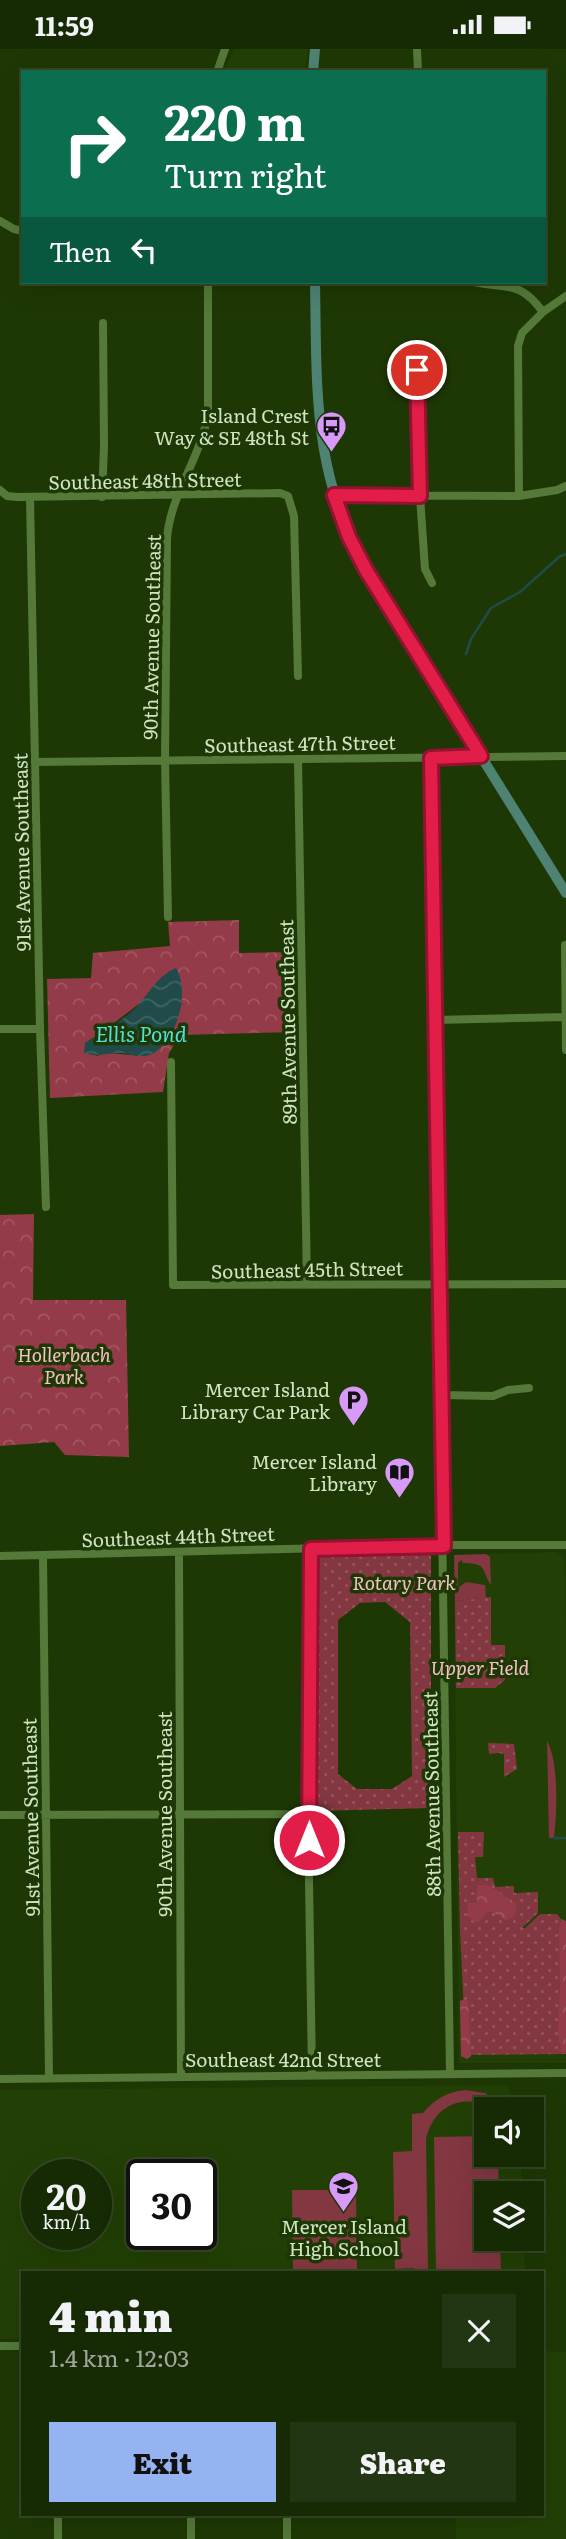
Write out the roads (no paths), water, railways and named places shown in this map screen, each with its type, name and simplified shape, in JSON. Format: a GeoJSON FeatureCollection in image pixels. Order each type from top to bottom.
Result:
{"type":"FeatureCollection","features":[{"type":"Feature","properties":{"kind":"main road"},"geometry":{"type":"LineString","coordinates":[[313,70],[315,49]]}},
{"type":"Feature","properties":{"kind":"main road"},"geometry":{"type":"LineString","coordinates":[[315,284],[318,416],[324,456],[349,537],[366,570],[566,893]]}},
{"type":"Feature","properties":{"kind":"street"},"geometry":{"type":"LineString","coordinates":[[217,70],[225,49]]}},
{"type":"Feature","properties":{"kind":"street"},"geometry":{"type":"LineString","coordinates":[[417,49],[418,70]]}},
{"type":"Feature","properties":{"kind":"street"},"geometry":{"type":"LineString","coordinates":[[0,221],[21,231]]}},
{"type":"Feature","properties":{"kind":"street","name":"90th Avenue Southeast"},"geometry":{"type":"LineString","coordinates":[[168,917],[165,760],[167,539],[170,515],[197,455],[208,413],[208,284]]}},
{"type":"Feature","properties":{"kind":"street"},"geometry":{"type":"LineString","coordinates":[[486,284],[523,290],[543,312]]}},
{"type":"Feature","properties":{"kind":"street"},"geometry":{"type":"LineString","coordinates":[[519,496],[518,346],[522,334],[543,312],[566,296]]}},
{"type":"Feature","properties":{"kind":"street"},"geometry":{"type":"LineString","coordinates":[[102,497],[103,323]]}},
{"type":"Feature","properties":{"kind":"street"},"geometry":{"type":"LineString","coordinates":[[417,370],[425,569],[432,583]]}},
{"type":"Feature","properties":{"kind":"street"},"geometry":{"type":"LineString","coordinates":[[334,495],[519,496],[557,491],[566,485]]}},
{"type":"Feature","properties":{"kind":"street","name":"Southeast 48th Street"},"geometry":{"type":"LineString","coordinates":[[1,491],[17,497],[280,493],[288,496],[294,516],[298,676]]}},
{"type":"Feature","properties":{"kind":"street","name":"91st Avenue Southeast"},"geometry":{"type":"LineString","coordinates":[[30,497],[46,1207]]}},
{"type":"Feature","properties":{"kind":"street","name":"Southeast 47th Street"},"geometry":{"type":"LineString","coordinates":[[35,762],[566,756]]}},
{"type":"Feature","properties":{"kind":"street","name":"88th Avenue Southeast"},"geometry":{"type":"LineString","coordinates":[[431,758],[450,2074]]}},
{"type":"Feature","properties":{"kind":"street","name":"89th Avenue Southeast"},"geometry":{"type":"LineString","coordinates":[[298,759],[307,1285]]}},
{"type":"Feature","properties":{"kind":"street"},"geometry":{"type":"LineString","coordinates":[[565,945],[566,1050]]}},
{"type":"Feature","properties":{"kind":"street"},"geometry":{"type":"LineString","coordinates":[[434,1020],[566,1017]]}},
{"type":"Feature","properties":{"kind":"street"},"geometry":{"type":"LineString","coordinates":[[0,1028],[40,1028]]}},
{"type":"Feature","properties":{"kind":"street","name":"Southeast 45th Street"},"geometry":{"type":"LineString","coordinates":[[171,1062],[173,1285],[566,1284]]}},
{"type":"Feature","properties":{"kind":"street"},"geometry":{"type":"LineString","coordinates":[[440,1395],[493,1396],[508,1390],[529,1388]]}},
{"type":"Feature","properties":{"kind":"street","name":"Southeast 44th Street"},"geometry":{"type":"LineString","coordinates":[[0,1556],[566,1545]]}},
{"type":"Feature","properties":{"kind":"street"},"geometry":{"type":"LineString","coordinates":[[311,1549],[308,1814],[312,2075]]}},
{"type":"Feature","properties":{"kind":"street","name":"90th Avenue Southeast"},"geometry":{"type":"LineString","coordinates":[[179,1553],[181,2076]]}},
{"type":"Feature","properties":{"kind":"street","name":"91st Avenue Southeast"},"geometry":{"type":"LineString","coordinates":[[43,1555],[49,2077]]}},
{"type":"Feature","properties":{"kind":"street"},"geometry":{"type":"LineString","coordinates":[[0,1815],[308,1814]]}},
{"type":"Feature","properties":{"kind":"street","name":"Southeast 42nd Street"},"geometry":{"type":"LineString","coordinates":[[0,2079],[566,2073]]}},
{"type":"Feature","properties":{"kind":"street"},"geometry":{"type":"LineString","coordinates":[[0,2346],[21,2346]]}},
{"type":"Feature","properties":{"kind":"street"},"geometry":{"type":"LineString","coordinates":[[58,2516],[58,2539]]}},
{"type":"Feature","properties":{"kind":"street"},"geometry":{"type":"LineString","coordinates":[[191,2516],[191,2539]]}},
{"type":"Feature","properties":{"kind":"street"},"geometry":{"type":"LineString","coordinates":[[287,2516],[287,2539]]}},
{"type":"Feature","properties":{"kind":"water","name":"Ellis Pond"},"geometry":{"type":"Polygon","coordinates":[[[176,968],[182,989],[182,1001],[175,1026],[162,1046],[145,1056],[84,1053],[85,1043],[128,1014],[160,979],[176,968]]]}},
{"type":"Feature","properties":{"kind":"waterway"},"geometry":{"type":"LineString","coordinates":[[466,654],[471,639],[491,608],[520,592],[559,557],[566,554]]}},
{"type":"Feature","properties":{"kind":"waterway"},"geometry":{"type":"LineString","coordinates":[[554,1838],[566,1838]]}},
{"type":"Feature","properties":{"kind":"place","name":"Island Crest Way & SE 48th St"},"geometry":{"type":"Point","coordinates":[332,453]}},
{"type":"Feature","properties":{"kind":"place","name":"Mercer Island Library Car Park"},"geometry":{"type":"Point","coordinates":[353,1427]}},
{"type":"Feature","properties":{"kind":"place","name":"Mercer Island Library"},"geometry":{"type":"Point","coordinates":[400,1499]}},
{"type":"Feature","properties":{"kind":"place","name":"Mercer Island High School"},"geometry":{"type":"Point","coordinates":[344,2214]}},
{"type":"Feature","properties":{"kind":"park label","name":"Hollerbach Park"},"geometry":{"type":"Point","coordinates":[64,1365]}},
{"type":"Feature","properties":{"kind":"park label","name":"Rotary Park"},"geometry":{"type":"Point","coordinates":[404,1582]}},
{"type":"Feature","properties":{"kind":"park label","name":"Upper Field"},"geometry":{"type":"Point","coordinates":[480,1667]}}]}
